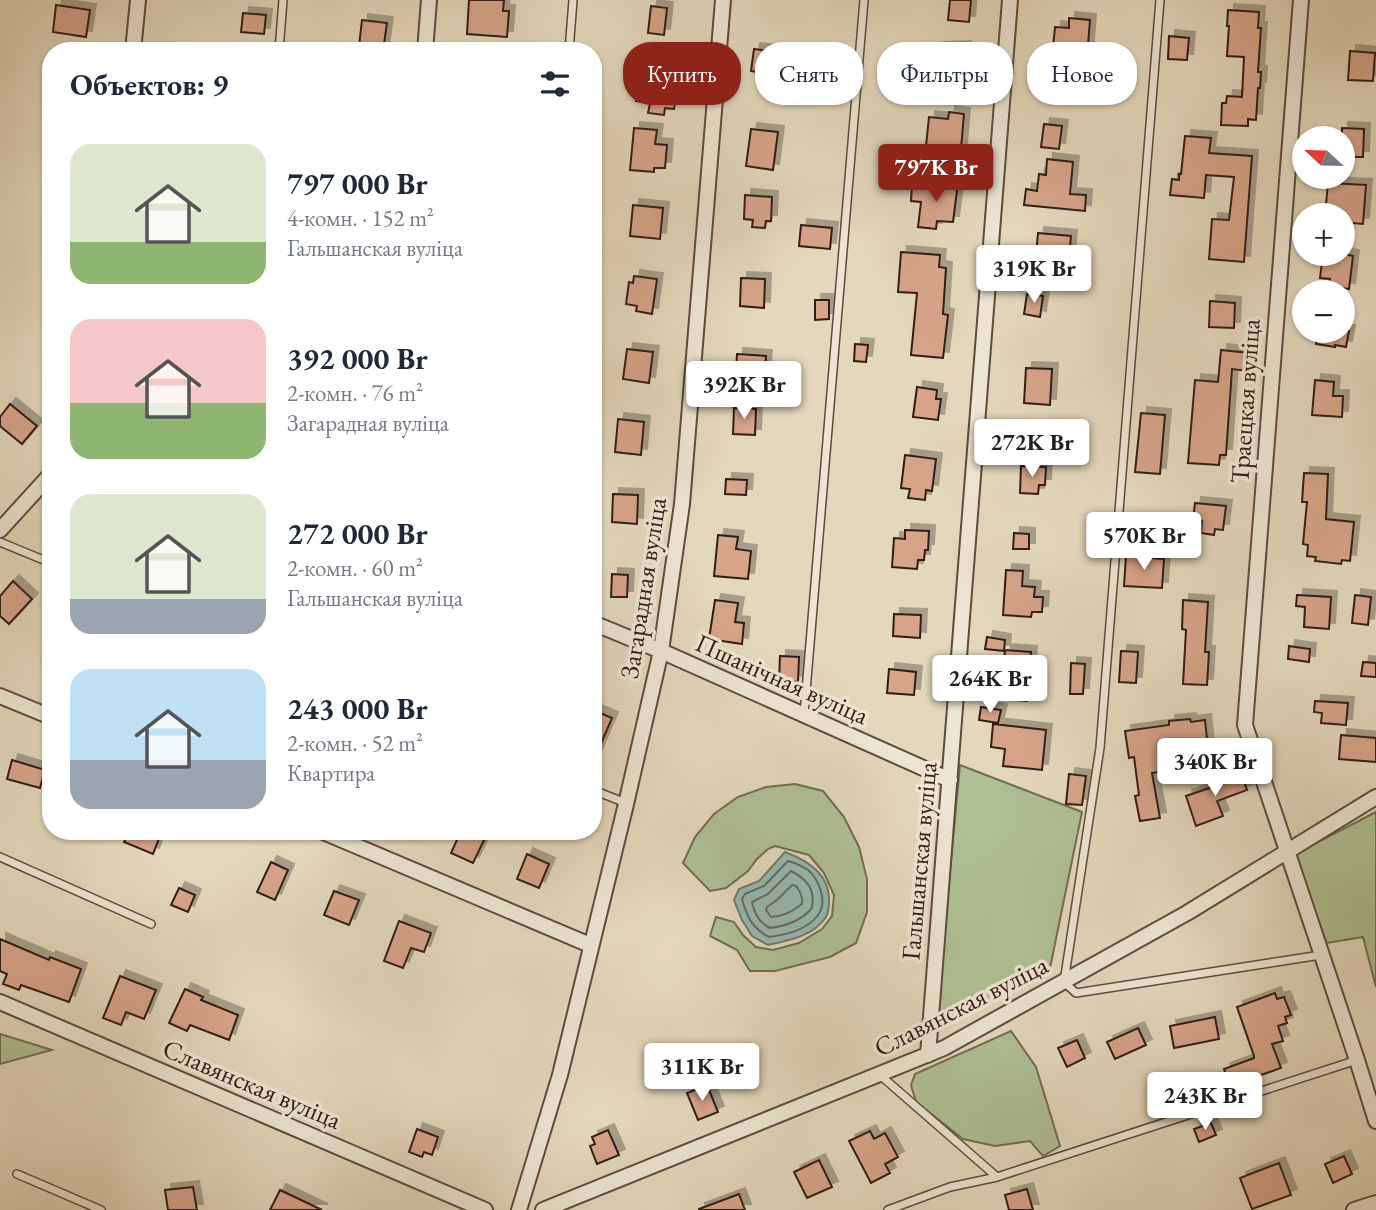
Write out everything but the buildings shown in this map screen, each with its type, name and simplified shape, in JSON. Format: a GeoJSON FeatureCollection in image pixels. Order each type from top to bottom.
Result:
{"type":"FeatureCollection","features":[{"type":"Feature","properties":{"kind":"street"},"geometry":{"type":"LineString","coordinates":[[134,42],[138,0]]}},
{"type":"Feature","properties":{"kind":"street"},"geometry":{"type":"LineString","coordinates":[[426,42],[429,0]]}},
{"type":"Feature","properties":{"kind":"street","name":"Загарадная вуліца"},"geometry":{"type":"LineString","coordinates":[[519,1210],[560,1075],[661,651],[682,504],[723,0]]}},
{"type":"Feature","properties":{"kind":"street","name":"Гальшанская вуліца"},"geometry":{"type":"LineString","coordinates":[[928,1055],[1010,0]]}},
{"type":"Feature","properties":{"kind":"street","name":"Траецкая вуліца"},"geometry":{"type":"LineString","coordinates":[[1301,0],[1245,725],[1376,1121]]}},
{"type":"Feature","properties":{"kind":"street"},"geometry":{"type":"LineString","coordinates":[[0,530],[42,484]]}},
{"type":"Feature","properties":{"kind":"street","name":"Пшанічная вуліца"},"geometry":{"type":"LineString","coordinates":[[602,627],[950,780]]}},
{"type":"Feature","properties":{"kind":"street"},"geometry":{"type":"LineString","coordinates":[[0,696],[42,713]]}},
{"type":"Feature","properties":{"kind":"street","name":"Славянская вуліца"},"geometry":{"type":"LineString","coordinates":[[543,1210],[928,1055],[1187,913],[1376,797]]}},
{"type":"Feature","properties":{"kind":"street"},"geometry":{"type":"LineString","coordinates":[[342,840],[590,945]]}},
{"type":"Feature","properties":{"kind":"street","name":"Славянская вуліца"},"geometry":{"type":"LineString","coordinates":[[0,1002],[485,1210]]}},
{"type":"Feature","properties":{"kind":"street"},"geometry":{"type":"LineString","coordinates":[[1354,1210],[1376,1203]]}},
{"type":"Feature","properties":{"kind":"lane"},"geometry":{"type":"LineString","coordinates":[[280,42],[283,0]]}},
{"type":"Feature","properties":{"kind":"lane"},"geometry":{"type":"LineString","coordinates":[[570,42],[573,0]]}},
{"type":"Feature","properties":{"kind":"lane"},"geometry":{"type":"LineString","coordinates":[[804,716],[864,0]]}},
{"type":"Feature","properties":{"kind":"lane"},"geometry":{"type":"LineString","coordinates":[[1160,0],[1100,748],[1064,982],[1076,993],[1321,955]]}},
{"type":"Feature","properties":{"kind":"lane"},"geometry":{"type":"LineString","coordinates":[[0,542],[42,559]]}},
{"type":"Feature","properties":{"kind":"lane"},"geometry":{"type":"LineString","coordinates":[[602,794],[626,804]]}},
{"type":"Feature","properties":{"kind":"lane"},"geometry":{"type":"LineString","coordinates":[[0,857],[150,924]]}},
{"type":"Feature","properties":{"kind":"lane"},"geometry":{"type":"LineString","coordinates":[[888,1210],[1357,1060]]}},
{"type":"Feature","properties":{"kind":"lane"},"geometry":{"type":"LineString","coordinates":[[879,1075],[997,1177]]}},
{"type":"Feature","properties":{"kind":"lane"},"geometry":{"type":"LineString","coordinates":[[16,1174],[101,1210]]}},
{"type":"Feature","properties":{"kind":"green space"},"geometry":{"type":"Polygon","coordinates":[[[960,765],[1082,812],[1050,968],[935,1032],[960,765]]]}},
{"type":"Feature","properties":{"kind":"green space"},"geometry":{"type":"Polygon","coordinates":[[[795,784],[823,791],[844,817],[859,847],[867,879],[867,912],[856,943],[830,957],[775,971],[750,971],[737,950],[710,936],[716,917],[734,922],[756,947],[773,950],[799,943],[822,929],[832,916],[834,895],[824,873],[809,855],[775,846],[768,849],[748,871],[726,888],[710,891],[683,863],[695,837],[714,814],[738,797],[766,787],[795,784]]]}},
{"type":"Feature","properties":{"kind":"green space"},"geometry":{"type":"Polygon","coordinates":[[[1376,812],[1376,987],[1363,937],[1327,943],[1293,855],[1376,812]]]}},
{"type":"Feature","properties":{"kind":"green space"},"geometry":{"type":"Polygon","coordinates":[[[1011,1031],[1036,1067],[1060,1146],[1043,1156],[1030,1141],[995,1146],[963,1139],[916,1102],[911,1085],[915,1074],[1011,1031]]]}},
{"type":"Feature","properties":{"kind":"green space"},"geometry":{"type":"Polygon","coordinates":[[[0,1034],[52,1050],[0,1064],[0,1034]]]}},
{"type":"Feature","properties":{"kind":"water"},"geometry":{"type":"Polygon","coordinates":[[[785,852],[816,869],[826,883],[828,909],[826,917],[815,929],[768,945],[752,936],[734,900],[739,889],[759,881],[785,852]]]}}]}
